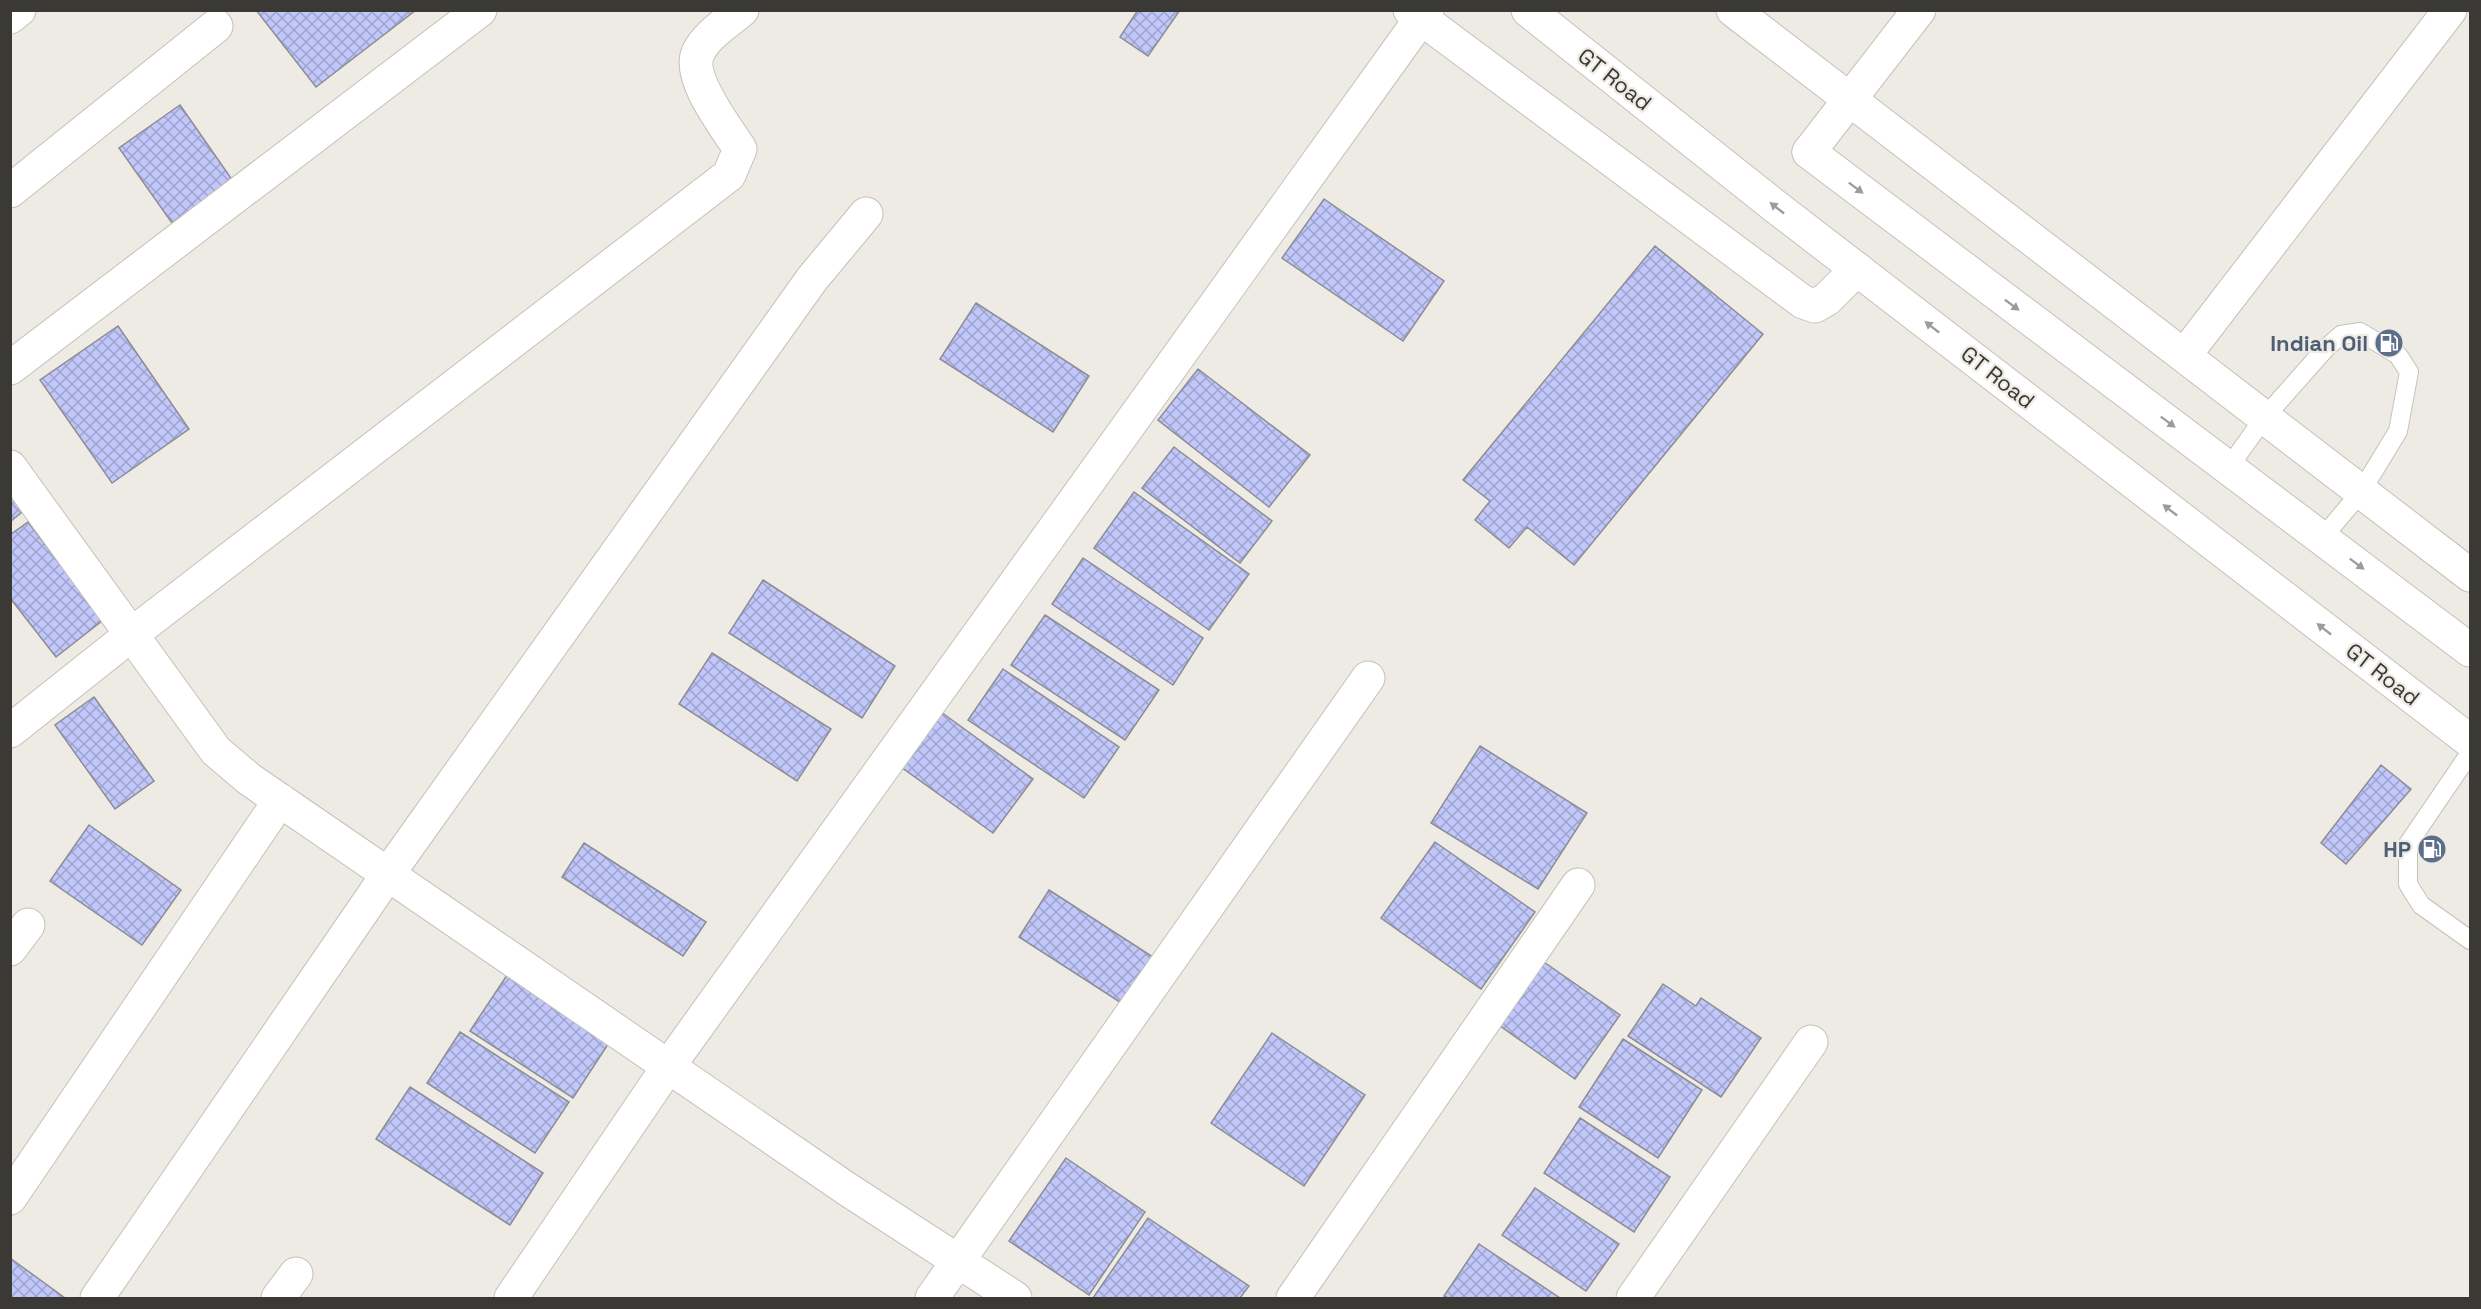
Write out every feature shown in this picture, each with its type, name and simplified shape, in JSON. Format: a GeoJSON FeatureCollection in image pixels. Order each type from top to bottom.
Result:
{"type":"FeatureCollection","features":[{"type":"Feature","properties":{"kind":"street"},"geometry":{"type":"LineString","coordinates":[[10,17],[19,10]]}},
{"type":"Feature","properties":{"kind":"street"},"geometry":{"type":"LineString","coordinates":[[10,368],[480,10]]}},
{"type":"Feature","properties":{"kind":"street"},"geometry":{"type":"LineString","coordinates":[[10,731],[132,634],[729,175],[740,149],[703,90],[697,72],[698,54],[711,36],[742,10]]}},
{"type":"Feature","properties":{"kind":"street","name":"GT Road"},"geometry":{"type":"LineString","coordinates":[[1528,10],[1857,269],[2470,741]]}},
{"type":"Feature","properties":{"kind":"street"},"geometry":{"type":"LineString","coordinates":[[1733,10],[2470,575]]}},
{"type":"Feature","properties":{"kind":"street"},"geometry":{"type":"LineString","coordinates":[[1919,10],[1809,152],[2470,650]]}},
{"type":"Feature","properties":{"kind":"street"},"geometry":{"type":"LineString","coordinates":[[2184,356],[2450,10]]}},
{"type":"Feature","properties":{"kind":"street"},"geometry":{"type":"LineString","coordinates":[[511,1299],[668,1067],[1420,13],[1803,302],[1815,306],[1827,300],[1857,269]]}},
{"type":"Feature","properties":{"kind":"street"},"geometry":{"type":"LineString","coordinates":[[10,191],[216,26]]}},
{"type":"Feature","properties":{"kind":"street"},"geometry":{"type":"LineString","coordinates":[[97,1299],[388,874],[812,279],[866,214]]}},
{"type":"Feature","properties":{"kind":"street"},"geometry":{"type":"LineString","coordinates":[[10,467],[216,752],[249,779],[668,1067],[1015,1299]]}},
{"type":"Feature","properties":{"kind":"street"},"geometry":{"type":"LineString","coordinates":[[932,1299],[1368,678]]}},
{"type":"Feature","properties":{"kind":"street"},"geometry":{"type":"LineString","coordinates":[[10,1198],[280,800]]}},
{"type":"Feature","properties":{"kind":"street"},"geometry":{"type":"LineString","coordinates":[[1293,1299],[1578,885]]}},
{"type":"Feature","properties":{"kind":"street"},"geometry":{"type":"LineString","coordinates":[[1633,1299],[1811,1042]]}},
{"type":"Feature","properties":{"kind":"lane"},"geometry":{"type":"LineString","coordinates":[[2229,467],[2265,418],[2326,348],[2341,335],[2360,332],[2398,355],[2409,372],[2398,431],[2361,492],[2323,537]]}},
{"type":"Feature","properties":{"kind":"lane"},"geometry":{"type":"LineString","coordinates":[[2470,753],[2408,844],[2408,884],[2421,905],[2470,940]]}},
{"type":"Feature","properties":{"kind":"building"},"geometry":{"type":"Polygon","coordinates":[[[256,10],[416,10],[316,87],[256,10]]]}},
{"type":"Feature","properties":{"kind":"building"},"geometry":{"type":"Polygon","coordinates":[[[1138,10],[1180,10],[1148,56],[1120,37],[1138,10]]]}},
{"type":"Feature","properties":{"kind":"building"},"geometry":{"type":"Polygon","coordinates":[[[180,105],[233,181],[172,223],[119,148],[180,105]]]}},
{"type":"Feature","properties":{"kind":"building"},"geometry":{"type":"Polygon","coordinates":[[[1324,199],[1444,281],[1403,341],[1282,258],[1324,199]]]}},
{"type":"Feature","properties":{"kind":"building"},"geometry":{"type":"Polygon","coordinates":[[[1655,246],[1763,334],[1574,565],[1527,527],[1509,548],[1475,520],[1490,501],[1463,480],[1655,246]]]}},
{"type":"Feature","properties":{"kind":"building"},"geometry":{"type":"Polygon","coordinates":[[[976,303],[1089,376],[1053,432],[940,359],[976,303]]]}},
{"type":"Feature","properties":{"kind":"building"},"geometry":{"type":"Polygon","coordinates":[[[118,326],[189,429],[112,483],[40,380],[118,326]]]}},
{"type":"Feature","properties":{"kind":"building"},"geometry":{"type":"Polygon","coordinates":[[[1198,369],[1310,455],[1269,507],[1158,420],[1198,369]]]}},
{"type":"Feature","properties":{"kind":"building"},"geometry":{"type":"Polygon","coordinates":[[[1174,447],[1272,521],[1240,563],[1142,488],[1174,447]]]}},
{"type":"Feature","properties":{"kind":"building"},"geometry":{"type":"Polygon","coordinates":[[[10,489],[27,508],[10,522],[10,489]]]}},
{"type":"Feature","properties":{"kind":"building"},"geometry":{"type":"Polygon","coordinates":[[[1134,492],[1249,574],[1209,630],[1094,548],[1134,492]]]}},
{"type":"Feature","properties":{"kind":"building"},"geometry":{"type":"Polygon","coordinates":[[[28,522],[103,620],[56,657],[10,598],[10,535],[28,522]]]}},
{"type":"Feature","properties":{"kind":"building"},"geometry":{"type":"Polygon","coordinates":[[[1083,558],[1203,638],[1173,685],[1052,604],[1083,558]]]}},
{"type":"Feature","properties":{"kind":"building"},"geometry":{"type":"Polygon","coordinates":[[[763,580],[895,666],[862,718],[729,633],[763,580]]]}},
{"type":"Feature","properties":{"kind":"building"},"geometry":{"type":"Polygon","coordinates":[[[1045,615],[1159,690],[1125,740],[1011,665],[1045,615]]]}},
{"type":"Feature","properties":{"kind":"building"},"geometry":{"type":"Polygon","coordinates":[[[712,653],[831,729],[797,781],[679,704],[712,653]]]}},
{"type":"Feature","properties":{"kind":"building"},"geometry":{"type":"Polygon","coordinates":[[[1003,669],[1119,747],[1084,798],[968,720],[1003,669]]]}},
{"type":"Feature","properties":{"kind":"building"},"geometry":{"type":"Polygon","coordinates":[[[94,697],[154,781],[115,809],[55,725],[94,697]]]}},
{"type":"Feature","properties":{"kind":"building"},"geometry":{"type":"Polygon","coordinates":[[[941,712],[1033,779],[993,833],[901,767],[941,712]]]}},
{"type":"Feature","properties":{"kind":"building"},"geometry":{"type":"Polygon","coordinates":[[[1480,746],[1587,813],[1538,889],[1431,823],[1480,746]]]}},
{"type":"Feature","properties":{"kind":"building"},"geometry":{"type":"Polygon","coordinates":[[[2381,765],[2411,789],[2346,864],[2321,843],[2381,765]]]}},
{"type":"Feature","properties":{"kind":"building"},"geometry":{"type":"Polygon","coordinates":[[[89,825],[181,890],[142,945],[50,881],[89,825]]]}},
{"type":"Feature","properties":{"kind":"building"},"geometry":{"type":"Polygon","coordinates":[[[1435,842],[1535,912],[1481,989],[1381,918],[1435,842]]]}},
{"type":"Feature","properties":{"kind":"building"},"geometry":{"type":"Polygon","coordinates":[[[584,843],[706,922],[683,956],[562,877],[584,843]]]}},
{"type":"Feature","properties":{"kind":"building"},"geometry":{"type":"Polygon","coordinates":[[[1049,890],[1156,959],[1126,1006],[1019,937],[1049,890]]]}},
{"type":"Feature","properties":{"kind":"building"},"geometry":{"type":"Polygon","coordinates":[[[1541,960],[1620,1015],[1575,1079],[1496,1023],[1541,960]]]}},
{"type":"Feature","properties":{"kind":"building"},"geometry":{"type":"Polygon","coordinates":[[[513,966],[616,1032],[573,1098],[470,1031],[513,966]]]}},
{"type":"Feature","properties":{"kind":"building"},"geometry":{"type":"Polygon","coordinates":[[[1663,984],[1696,1006],[1701,998],[1761,1038],[1721,1097],[1628,1036],[1663,984]]]}},
{"type":"Feature","properties":{"kind":"building"},"geometry":{"type":"Polygon","coordinates":[[[460,1032],[569,1102],[535,1153],[427,1083],[460,1032]]]}},
{"type":"Feature","properties":{"kind":"building"},"geometry":{"type":"Polygon","coordinates":[[[1272,1033],[1365,1095],[1304,1186],[1211,1123],[1272,1033]]]}},
{"type":"Feature","properties":{"kind":"building"},"geometry":{"type":"Polygon","coordinates":[[[1623,1039],[1702,1090],[1658,1158],[1579,1107],[1623,1039]]]}},
{"type":"Feature","properties":{"kind":"building"},"geometry":{"type":"Polygon","coordinates":[[[410,1087],[543,1173],[510,1225],[376,1139],[410,1087]]]}},
{"type":"Feature","properties":{"kind":"building"},"geometry":{"type":"Polygon","coordinates":[[[1580,1118],[1670,1177],[1634,1232],[1544,1173],[1580,1118]]]}},
{"type":"Feature","properties":{"kind":"building"},"geometry":{"type":"Polygon","coordinates":[[[1066,1158],[1145,1212],[1089,1295],[1009,1241],[1066,1158]]]}},
{"type":"Feature","properties":{"kind":"building"},"geometry":{"type":"Polygon","coordinates":[[[1535,1188],[1619,1244],[1586,1291],[1502,1235],[1535,1188]]]}},
{"type":"Feature","properties":{"kind":"building"},"geometry":{"type":"Polygon","coordinates":[[[1148,1218],[1249,1286],[1240,1298],[1093,1298],[1148,1218]]]}},
{"type":"Feature","properties":{"kind":"building"},"geometry":{"type":"Polygon","coordinates":[[[1479,1244],[1560,1298],[1448,1298],[1444,1296],[1479,1244]]]}},
{"type":"Feature","properties":{"kind":"building"},"geometry":{"type":"Polygon","coordinates":[[[10,1258],[65,1298],[10,1298],[10,1258]]]}},
{"type":"Feature","properties":{"kind":"place","name":"Indian Oil"},"geometry":{"type":"Point","coordinates":[2389,343]}},
{"type":"Feature","properties":{"kind":"place","name":"HP"},"geometry":{"type":"Point","coordinates":[2432,849]}}]}
